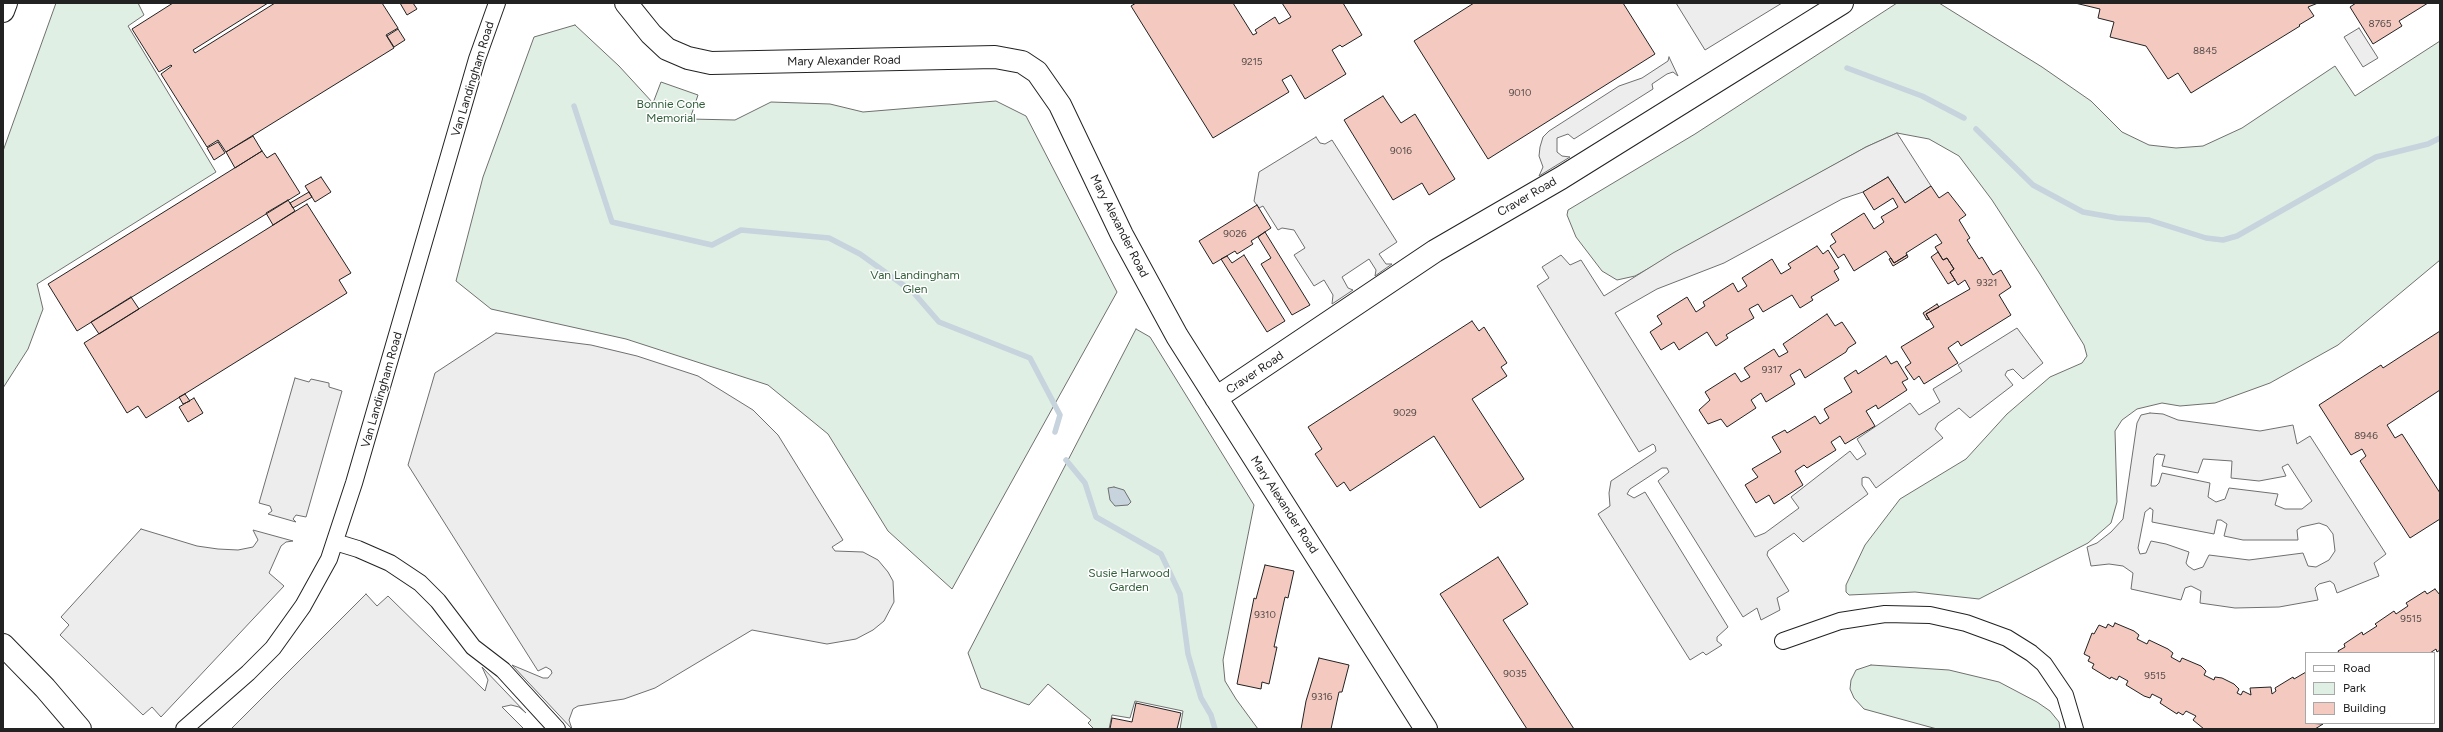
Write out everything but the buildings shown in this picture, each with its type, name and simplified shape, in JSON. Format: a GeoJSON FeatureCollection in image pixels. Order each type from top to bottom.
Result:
{"type":"FeatureCollection","features":[{"type":"Feature","properties":{"kind":"street"},"geometry":{"type":"LineString","coordinates":[[3,11],[6,3]]}},
{"type":"Feature","properties":{"kind":"street","name":"Van Landingham Road"},"geometry":{"type":"LineString","coordinates":[[184,729],[248,673],[273,648],[306,601],[335,542],[354,483],[478,59],[497,3]]}},
{"type":"Feature","properties":{"kind":"street","name":"Mary Alexander Road"},"geometry":{"type":"LineString","coordinates":[[626,3],[636,12],[651,34],[667,49],[688,58],[711,63],[995,57],[1013,59],[1030,66],[1044,80],[1060,105],[1150,288],[1216,398],[1426,729]]}},
{"type":"Feature","properties":{"kind":"street","name":"Craver Road"},"geometry":{"type":"LineString","coordinates":[[1216,398],[1435,251],[1561,178],[1842,3]]}},
{"type":"Feature","properties":{"kind":"street"},"geometry":{"type":"LineString","coordinates":[[335,542],[384,561],[417,581],[438,601],[473,647],[503,670],[557,729]]}},
{"type":"Feature","properties":{"kind":"street"},"geometry":{"type":"LineString","coordinates":[[1783,641],[1840,620],[1885,614],[1924,615],[1966,623],[2007,638],[2031,653],[2044,664],[2065,695],[2075,729]]}},
{"type":"Feature","properties":{"kind":"street"},"geometry":{"type":"LineString","coordinates":[[3,645],[45,688],[80,729]]}},
{"type":"Feature","properties":{"kind":"green space"},"geometry":{"type":"Polygon","coordinates":[[[56,3],[138,3],[144,15],[128,26],[216,172],[37,284],[43,309],[28,349],[3,388],[3,151],[56,3]]]}},
{"type":"Feature","properties":{"kind":"green space"},"geometry":{"type":"Polygon","coordinates":[[[1897,3],[1939,3],[2042,67],[2091,101],[2122,132],[2149,145],[2176,148],[2203,146],[2242,128],[2335,66],[2355,96],[2440,41],[2440,260],[2338,345],[2270,383],[2215,403],[2180,406],[2162,403],[2137,409],[2122,420],[2115,431],[2117,502],[2111,523],[2088,543],[1979,599],[1915,592],[1849,595],[1846,592],[1846,585],[1865,545],[1900,499],[1966,459],[2007,414],[2050,377],[2082,363],[2087,356],[2084,345],[2040,274],[1992,200],[1959,156],[1929,139],[1897,133],[1866,147],[1635,276],[1617,280],[1602,271],[1576,237],[1567,215],[1568,210],[1695,134],[1897,3]]]}},
{"type":"Feature","properties":{"kind":"green space","name":"Van Landingham Glen"},"geometry":{"type":"Polygon","coordinates":[[[575,25],[619,66],[653,103],[661,82],[698,95],[690,119],[735,120],[771,102],[830,104],[863,112],[996,101],[1026,116],[1117,292],[952,589],[888,531],[828,434],[768,385],[626,339],[491,309],[456,281],[483,177],[534,37],[575,25]]]}},
{"type":"Feature","properties":{"kind":"green space","name":"Susie Harwood Garden"},"geometry":{"type":"Polygon","coordinates":[[[1136,329],[1150,337],[1254,505],[1223,660],[1225,681],[1258,729],[1180,729],[1183,711],[1135,701],[1130,718],[1112,715],[1109,729],[1094,729],[1088,723],[1091,720],[1048,684],[1029,705],[981,688],[968,653],[1136,329]]]}},
{"type":"Feature","properties":{"kind":"green space"},"geometry":{"type":"Polygon","coordinates":[[[1871,665],[1949,670],[1999,682],[2037,702],[2050,711],[2059,722],[2060,729],[1937,729],[1864,709],[1854,698],[1850,689],[1851,680],[1856,670],[1871,665]]]}},
{"type":"Feature","properties":{"kind":"shaded area"},"geometry":{"type":"Polygon","coordinates":[[[1676,3],[1782,3],[1705,50],[1676,3]]]}},
{"type":"Feature","properties":{"kind":"shaded area"},"geometry":{"type":"Polygon","coordinates":[[[2359,28],[2378,58],[2363,67],[2344,37],[2359,28]]]}},
{"type":"Feature","properties":{"kind":"shaded area"},"geometry":{"type":"Polygon","coordinates":[[[1669,57],[1678,76],[1673,72],[1667,74],[1652,84],[1653,89],[1574,139],[1568,134],[1557,138],[1557,152],[1562,156],[1570,157],[1539,176],[1543,167],[1539,156],[1540,147],[1543,137],[1549,131],[1619,86],[1642,78],[1668,61],[1669,57]]]}},
{"type":"Feature","properties":{"kind":"shaded area"},"geometry":{"type":"Polygon","coordinates":[[[1897,133],[1931,186],[1905,203],[1888,177],[1863,192],[1842,199],[1724,263],[1657,289],[1615,313],[1755,537],[1765,533],[1799,508],[1791,497],[1850,451],[1857,460],[1866,454],[1857,439],[1910,403],[1919,415],[1940,402],[1933,389],[1962,371],[1958,365],[2017,328],[2043,363],[2023,379],[2013,369],[2007,371],[2005,375],[2013,385],[1970,418],[1959,408],[1938,423],[1935,429],[1943,438],[1876,488],[1869,478],[1862,478],[1862,485],[1868,494],[1803,542],[1794,533],[1768,551],[1767,555],[1789,591],[1777,598],[1780,610],[1761,620],[1757,608],[1743,617],[1658,481],[1669,472],[1667,468],[1662,468],[1630,489],[1627,494],[1634,498],[1645,492],[1728,627],[1717,637],[1717,641],[1722,645],[1706,655],[1703,652],[1690,660],[1598,514],[1610,506],[1609,493],[1611,481],[1656,451],[1655,446],[1653,444],[1639,452],[1537,286],[1549,278],[1542,267],[1561,255],[1570,265],[1581,260],[1604,296],[1673,253],[1866,147],[1897,133]]]}},
{"type":"Feature","properties":{"kind":"shaded area"},"geometry":{"type":"Polygon","coordinates":[[[1316,137],[1320,143],[1325,144],[1332,140],[1397,242],[1379,254],[1386,264],[1392,264],[1375,276],[1376,270],[1369,259],[1342,277],[1348,288],[1353,290],[1332,304],[1333,295],[1324,280],[1314,286],[1294,255],[1305,248],[1294,230],[1282,228],[1278,230],[1263,206],[1259,208],[1254,201],[1259,172],[1316,137]]]}},
{"type":"Feature","properties":{"kind":"shaded area"},"geometry":{"type":"Polygon","coordinates":[[[496,333],[591,345],[637,356],[698,376],[753,410],[778,435],[843,540],[832,547],[835,551],[863,552],[878,560],[888,572],[893,581],[894,602],[884,621],[873,630],[856,639],[827,644],[752,630],[655,688],[624,699],[578,706],[573,709],[569,720],[572,729],[512,665],[543,678],[548,678],[552,673],[551,670],[546,667],[538,671],[408,465],[435,373],[496,333]]]}},
{"type":"Feature","properties":{"kind":"shaded area"},"geometry":{"type":"Polygon","coordinates":[[[295,378],[309,382],[311,379],[329,383],[329,387],[342,391],[306,517],[296,515],[293,519],[296,522],[268,514],[272,511],[270,506],[259,503],[295,378]]]}},
{"type":"Feature","properties":{"kind":"shaded area"},"geometry":{"type":"Polygon","coordinates":[[[2150,413],[2163,414],[2178,420],[2260,431],[2293,425],[2297,444],[2310,436],[2386,554],[2374,563],[2379,576],[2337,593],[2334,584],[2330,581],[2319,584],[2315,588],[2318,600],[2279,607],[2235,608],[2200,603],[2201,591],[2191,586],[2185,588],[2181,600],[2131,589],[2133,573],[2123,566],[2109,564],[2091,566],[2087,547],[2097,543],[2111,532],[2123,519],[2137,423],[2141,415],[2150,413]],[[2157,454],[2154,457],[2151,486],[2156,486],[2159,483],[2162,473],[2210,483],[2208,497],[2216,502],[2225,499],[2229,488],[2278,494],[2275,505],[2285,509],[2302,509],[2312,501],[2288,464],[2282,467],[2286,476],[2259,481],[2231,478],[2232,461],[2203,459],[2198,473],[2162,466],[2165,455],[2157,454]],[[2150,508],[2145,512],[2138,548],[2140,554],[2146,553],[2151,541],[2166,544],[2189,552],[2186,563],[2194,570],[2203,567],[2209,555],[2249,560],[2303,553],[2308,566],[2316,567],[2329,560],[2335,551],[2333,534],[2327,526],[2319,523],[2301,527],[2297,530],[2298,540],[2243,540],[2224,536],[2227,524],[2221,520],[2217,520],[2214,534],[2152,522],[2153,510],[2150,508]]]}},
{"type":"Feature","properties":{"kind":"shaded area"},"geometry":{"type":"Polygon","coordinates":[[[1114,487],[1124,490],[1131,502],[1128,505],[1115,506],[1110,500],[1108,488],[1114,487]]]}},
{"type":"Feature","properties":{"kind":"shaded area"},"geometry":{"type":"Polygon","coordinates":[[[141,529],[197,546],[218,549],[238,550],[253,547],[258,540],[253,530],[293,541],[286,542],[281,546],[269,573],[284,586],[161,717],[152,707],[143,715],[60,635],[69,625],[61,617],[141,529]]]}},
{"type":"Feature","properties":{"kind":"shaded area"},"geometry":{"type":"Polygon","coordinates":[[[366,594],[377,606],[388,596],[485,691],[488,680],[482,667],[526,713],[519,707],[511,705],[502,707],[524,729],[231,729],[366,594]]]}},
{"type":"Feature","properties":{"kind":"waterway"},"geometry":{"type":"LineString","coordinates":[[1847,68],[1922,96],[1964,118]]}},
{"type":"Feature","properties":{"kind":"waterway"},"geometry":{"type":"LineString","coordinates":[[574,106],[612,222],[712,245],[741,230],[829,238],[860,254],[913,292],[939,322],[1030,358],[1060,415],[1055,432]]}},
{"type":"Feature","properties":{"kind":"waterway"},"geometry":{"type":"LineString","coordinates":[[1976,129],[2033,185],[2083,212],[2117,218],[2149,220],[2206,238],[2223,240],[2237,236],[2376,157],[2428,144],[2440,138]]}},
{"type":"Feature","properties":{"kind":"waterway"},"geometry":{"type":"LineString","coordinates":[[1066,460],[1085,483],[1096,517],[1161,554],[1180,594],[1188,654],[1201,698],[1211,715],[1215,729]]}},
{"type":"Feature","properties":{"kind":"park label","name":"Bonnie Cone Memorial"},"geometry":{"type":"Point","coordinates":[671,111]}}]}
